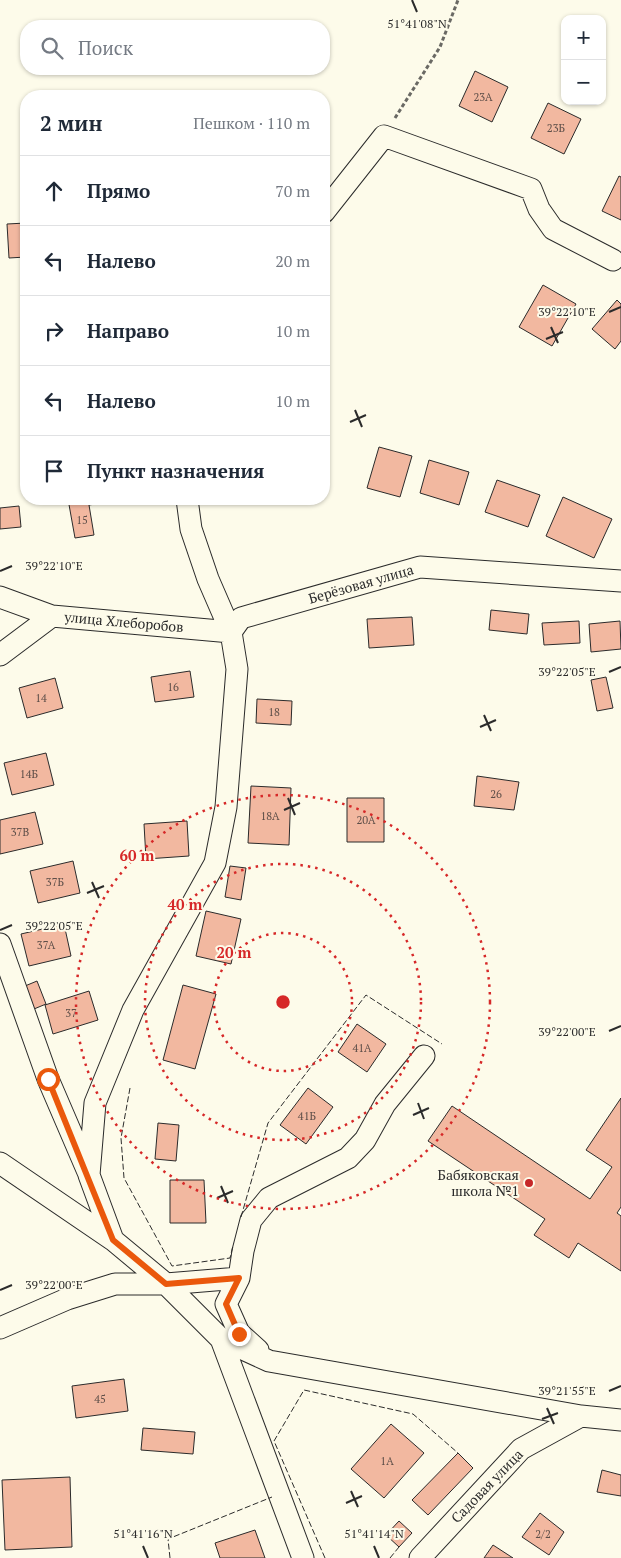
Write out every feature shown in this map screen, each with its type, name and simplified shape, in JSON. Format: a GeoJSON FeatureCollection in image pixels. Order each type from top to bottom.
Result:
{"type":"FeatureCollection","features":[{"type":"Feature","properties":{"kind":"street"},"geometry":{"type":"LineString","coordinates":[[330,204],[384,136],[531,189],[539,209],[553,229],[613,260]]}},
{"type":"Feature","properties":{"kind":"street"},"geometry":{"type":"LineString","coordinates":[[89,1175],[95,1103],[133,1010],[215,862],[226,807],[237,669],[230,632],[208,579],[191,529],[188,505]]}},
{"type":"Feature","properties":{"kind":"street","name":"Берёзовая улица"},"geometry":{"type":"LineString","coordinates":[[230,632],[241,618],[420,567],[621,580]]}},
{"type":"Feature","properties":{"kind":"street"},"geometry":{"type":"LineString","coordinates":[[0,597],[52,616]]}},
{"type":"Feature","properties":{"kind":"street","name":"улица Хлеборобов"},"geometry":{"type":"LineString","coordinates":[[0,655],[52,616],[230,632]]}},
{"type":"Feature","properties":{"kind":"street"},"geometry":{"type":"LineString","coordinates":[[0,944],[48,1079],[89,1175],[113,1240]]}},
{"type":"Feature","properties":{"kind":"street"},"geometry":{"type":"LineString","coordinates":[[269,1361],[239,1334],[226,1304],[239,1278],[243,1251],[251,1220],[269,1198],[348,1158],[365,1140],[385,1104],[424,1056]]}},
{"type":"Feature","properties":{"kind":"street"},"geometry":{"type":"LineString","coordinates":[[0,1163],[113,1240],[166,1284],[221,1339],[269,1361],[581,1416],[621,1420]]}},
{"type":"Feature","properties":{"kind":"street"},"geometry":{"type":"LineString","coordinates":[[0,1328],[67,1299],[115,1284],[166,1284],[239,1278]]}},
{"type":"Feature","properties":{"kind":"street"},"geometry":{"type":"LineString","coordinates":[[221,1339],[303,1558]]}},
{"type":"Feature","properties":{"kind":"street","name":"Садовая улица"},"geometry":{"type":"LineString","coordinates":[[420,1558],[521,1449],[581,1416]]}},
{"type":"Feature","properties":{"kind":"path"},"geometry":{"type":"LineString","coordinates":[[384,136],[440,47],[458,0]]}},
{"type":"Feature","properties":{"kind":"building"},"geometry":{"type":"Polygon","coordinates":[[[475,71],[508,87],[492,122],[459,106],[475,71]]]}},
{"type":"Feature","properties":{"kind":"building"},"geometry":{"type":"Polygon","coordinates":[[[548,103],[581,119],[564,154],[531,138],[548,103]]]}},
{"type":"Feature","properties":{"kind":"building"},"geometry":{"type":"Polygon","coordinates":[[[619,176],[621,177],[621,220],[602,211],[619,176]]]}},
{"type":"Feature","properties":{"kind":"building"},"geometry":{"type":"Polygon","coordinates":[[[20,223],[20,257],[9,258],[7,224],[20,223]]]}},
{"type":"Feature","properties":{"kind":"building"},"geometry":{"type":"Polygon","coordinates":[[[543,285],[576,304],[552,346],[519,327],[543,285]]]}},
{"type":"Feature","properties":{"kind":"building"},"geometry":{"type":"Polygon","coordinates":[[[617,300],[621,304],[621,341],[615,349],[592,329],[617,300]]]}},
{"type":"Feature","properties":{"kind":"building"},"geometry":{"type":"Polygon","coordinates":[[[379,447],[412,456],[400,497],[367,488],[379,447]]]}},
{"type":"Feature","properties":{"kind":"building"},"geometry":{"type":"Polygon","coordinates":[[[429,460],[469,472],[459,505],[420,493],[429,460]]]}},
{"type":"Feature","properties":{"kind":"building"},"geometry":{"type":"Polygon","coordinates":[[[497,480],[540,495],[528,527],[485,512],[497,480]]]}},
{"type":"Feature","properties":{"kind":"building"},"geometry":{"type":"Polygon","coordinates":[[[563,497],[612,519],[594,558],[546,536],[563,497]]]}},
{"type":"Feature","properties":{"kind":"building"},"geometry":{"type":"Polygon","coordinates":[[[69,505],[89,505],[94,535],[75,538],[69,505]]]}},
{"type":"Feature","properties":{"kind":"building"},"geometry":{"type":"Polygon","coordinates":[[[19,506],[21,527],[0,529],[0,508],[19,506]]]}},
{"type":"Feature","properties":{"kind":"building"},"geometry":{"type":"Polygon","coordinates":[[[491,610],[529,614],[527,634],[489,630],[491,610]]]}},
{"type":"Feature","properties":{"kind":"building"},"geometry":{"type":"Polygon","coordinates":[[[412,617],[414,645],[369,648],[367,619],[412,617]]]}},
{"type":"Feature","properties":{"kind":"building"},"geometry":{"type":"Polygon","coordinates":[[[579,621],[580,643],[544,645],[542,623],[579,621]]]}},
{"type":"Feature","properties":{"kind":"building"},"geometry":{"type":"Polygon","coordinates":[[[620,621],[621,649],[591,652],[589,624],[620,621]]]}},
{"type":"Feature","properties":{"kind":"building"},"geometry":{"type":"Polygon","coordinates":[[[190,671],[194,697],[155,702],[151,677],[190,671]]]}},
{"type":"Feature","properties":{"kind":"building"},"geometry":{"type":"Polygon","coordinates":[[[606,677],[613,708],[597,711],[591,680],[606,677]]]}},
{"type":"Feature","properties":{"kind":"building"},"geometry":{"type":"Polygon","coordinates":[[[55,678],[63,708],[27,718],[19,688],[55,678]]]}},
{"type":"Feature","properties":{"kind":"building"},"geometry":{"type":"Polygon","coordinates":[[[257,699],[292,701],[291,725],[256,723],[257,699]]]}},
{"type":"Feature","properties":{"kind":"building"},"geometry":{"type":"Polygon","coordinates":[[[46,753],[54,785],[12,795],[4,763],[46,753]]]}},
{"type":"Feature","properties":{"kind":"building"},"geometry":{"type":"Polygon","coordinates":[[[477,776],[519,782],[514,810],[474,806],[477,776]]]}},
{"type":"Feature","properties":{"kind":"building"},"geometry":{"type":"Polygon","coordinates":[[[251,786],[291,788],[289,845],[248,843],[251,786]]]}},
{"type":"Feature","properties":{"kind":"building"},"geometry":{"type":"Polygon","coordinates":[[[347,798],[384,798],[384,842],[347,842],[347,798]]]}},
{"type":"Feature","properties":{"kind":"building"},"geometry":{"type":"Polygon","coordinates":[[[35,812],[43,844],[0,854],[0,820],[35,812]]]}},
{"type":"Feature","properties":{"kind":"building"},"geometry":{"type":"Polygon","coordinates":[[[187,821],[189,856],[146,859],[144,824],[187,821]]]}},
{"type":"Feature","properties":{"kind":"building"},"geometry":{"type":"Polygon","coordinates":[[[73,861],[80,893],[38,903],[30,871],[73,861]]]}},
{"type":"Feature","properties":{"kind":"building"},"geometry":{"type":"Polygon","coordinates":[[[230,866],[246,868],[241,900],[225,897],[230,866]]]}},
{"type":"Feature","properties":{"kind":"building"},"geometry":{"type":"Polygon","coordinates":[[[206,911],[241,919],[231,964],[196,956],[206,911]]]}},
{"type":"Feature","properties":{"kind":"building"},"geometry":{"type":"Polygon","coordinates":[[[64,924],[71,956],[29,966],[21,934],[64,924]]]}},
{"type":"Feature","properties":{"kind":"building"},"geometry":{"type":"Polygon","coordinates":[[[37,981],[46,1004],[34,1009],[25,986],[37,981]]]}},
{"type":"Feature","properties":{"kind":"building"},"geometry":{"type":"Polygon","coordinates":[[[183,985],[216,994],[195,1069],[163,1060],[183,985]]]}},
{"type":"Feature","properties":{"kind":"building"},"geometry":{"type":"Polygon","coordinates":[[[89,991],[98,1020],[53,1034],[45,1005],[89,991]]]}},
{"type":"Feature","properties":{"kind":"building"},"geometry":{"type":"Polygon","coordinates":[[[357,1024],[386,1044],[367,1072],[338,1052],[357,1024]]]}},
{"type":"Feature","properties":{"kind":"building"},"geometry":{"type":"Polygon","coordinates":[[[308,1088],[333,1107],[306,1144],[280,1125],[308,1088]]]}},
{"type":"Feature","properties":{"kind":"building","name":"Бабяковская школа №1"},"geometry":{"type":"Polygon","coordinates":[[[621,1098],[621,1207],[617,1213],[621,1216],[621,1271],[578,1243],[569,1258],[534,1235],[545,1219],[428,1141],[452,1106],[590,1199],[612,1167],[586,1150],[621,1098]]]}},
{"type":"Feature","properties":{"kind":"building"},"geometry":{"type":"Polygon","coordinates":[[[158,1123],[179,1125],[176,1161],[155,1159],[158,1123]]]}},
{"type":"Feature","properties":{"kind":"building"},"geometry":{"type":"Polygon","coordinates":[[[170,1180],[204,1180],[206,1223],[170,1223],[170,1180]]]}},
{"type":"Feature","properties":{"kind":"building"},"geometry":{"type":"Polygon","coordinates":[[[124,1379],[128,1411],[76,1418],[72,1386],[124,1379]]]}},
{"type":"Feature","properties":{"kind":"building"},"geometry":{"type":"Polygon","coordinates":[[[391,1424],[424,1453],[384,1498],[351,1469],[391,1424]]]}},
{"type":"Feature","properties":{"kind":"building"},"geometry":{"type":"Polygon","coordinates":[[[143,1428],[195,1432],[193,1454],[141,1450],[143,1428]]]}},
{"type":"Feature","properties":{"kind":"building"},"geometry":{"type":"Polygon","coordinates":[[[458,1453],[473,1468],[428,1515],[412,1500],[458,1453]]]}},
{"type":"Feature","properties":{"kind":"building"},"geometry":{"type":"Polygon","coordinates":[[[602,1470],[621,1475],[621,1496],[597,1492],[602,1470]]]}},
{"type":"Feature","properties":{"kind":"building"},"geometry":{"type":"Polygon","coordinates":[[[70,1477],[72,1547],[5,1550],[2,1480],[70,1477]]]}},
{"type":"Feature","properties":{"kind":"building"},"geometry":{"type":"Polygon","coordinates":[[[540,1513],[564,1532],[549,1555],[522,1537],[540,1513]]]}},
{"type":"Feature","properties":{"kind":"building"},"geometry":{"type":"Polygon","coordinates":[[[399,1521],[412,1533],[399,1547],[386,1535],[399,1521]]]}},
{"type":"Feature","properties":{"kind":"building"},"geometry":{"type":"Polygon","coordinates":[[[255,1530],[265,1558],[220,1558],[215,1543],[255,1530]]]}},
{"type":"Feature","properties":{"kind":"building"},"geometry":{"type":"Polygon","coordinates":[[[493,1545],[513,1558],[484,1558],[493,1545]]]}},
{"type":"Feature","properties":{"kind":"fence"},"geometry":{"type":"LineString","coordinates":[[241,1217],[268,1123],[366,995],[442,1044]]}},
{"type":"Feature","properties":{"kind":"fence"},"geometry":{"type":"LineString","coordinates":[[130,1088],[121,1138],[124,1178],[172,1266],[230,1258],[233,1246]]}},
{"type":"Feature","properties":{"kind":"fence"},"geometry":{"type":"LineString","coordinates":[[325,1558],[274,1441],[304,1390],[413,1414],[458,1453]]}},
{"type":"Feature","properties":{"kind":"fence"},"geometry":{"type":"LineString","coordinates":[[170,1558],[168,1539],[272,1497]]}},
{"type":"Feature","properties":{"kind":"fence"},"geometry":{"type":"LineString","coordinates":[[390,1558],[399,1547]]}},
{"type":"Feature","properties":{"kind":"place","name":"Бабяковская школа №1"},"geometry":{"type":"Point","coordinates":[529,1183]}},
{"type":"Feature","properties":{"kind":"route"},"geometry":{"type":"LineString","coordinates":[[48,1079],[89,1175],[113,1240],[166,1284],[239,1278],[226,1304],[239,1334]]}}]}
